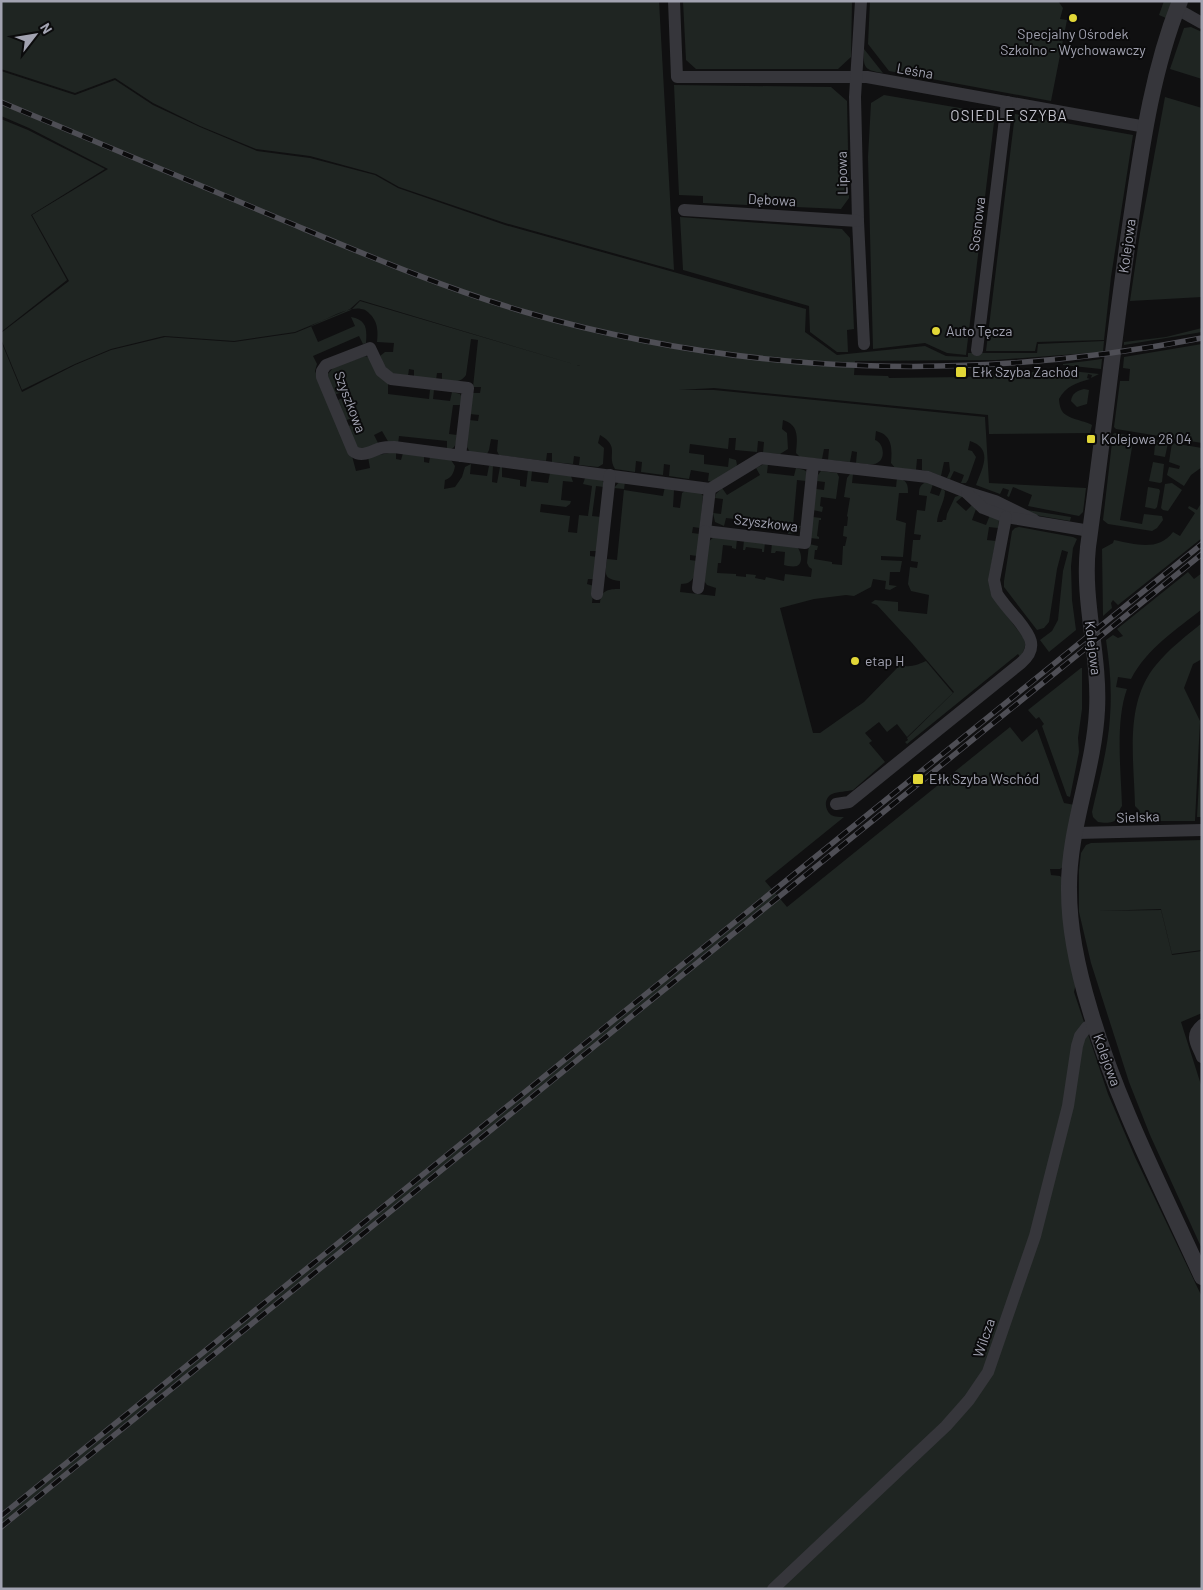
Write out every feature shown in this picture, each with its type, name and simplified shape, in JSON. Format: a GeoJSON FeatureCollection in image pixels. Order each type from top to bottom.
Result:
{"type":"FeatureCollection","features":[{"type":"Feature","properties":{"kind":"street","name":"Leśna"},"geometry":{"type":"LineString","coordinates":[[674,1],[677,77],[867,77],[1146,127]]}},
{"type":"Feature","properties":{"kind":"street","name":"Lipowa"},"geometry":{"type":"LineString","coordinates":[[861,1],[855,97],[864,344]]}},
{"type":"Feature","properties":{"kind":"street"},"geometry":{"type":"LineString","coordinates":[[1179,5],[1202,23]]}},
{"type":"Feature","properties":{"kind":"street","name":"Kolejowa"},"geometry":{"type":"LineString","coordinates":[[1179,5],[1159,62],[1146,127],[1125,258],[1087,555],[1090,622],[1097,673],[1097,710],[1070,873],[1070,918],[1080,978],[1108,1065],[1130,1119],[1202,1277]]}},
{"type":"Feature","properties":{"kind":"street","name":"Sosnowa"},"geometry":{"type":"LineString","coordinates":[[977,350],[1007,102]]}},
{"type":"Feature","properties":{"kind":"street","name":"Dębowa"},"geometry":{"type":"LineString","coordinates":[[684,210],[858,220]]}},
{"type":"Feature","properties":{"kind":"street","name":"Szyszkowa"},"geometry":{"type":"LineString","coordinates":[[460,456],[468,388],[391,379],[381,371],[370,348],[326,365],[322,371],[322,378],[353,451],[357,454],[363,455],[384,448],[394,447],[460,456],[610,475],[710,489]]}},
{"type":"Feature","properties":{"kind":"street"},"geometry":{"type":"LineString","coordinates":[[698,588],[710,489],[761,458],[928,477],[995,501],[1034,520]]}},
{"type":"Feature","properties":{"kind":"street","name":"Szyszkowa"},"geometry":{"type":"LineString","coordinates":[[705,531],[805,543],[813,464]]}},
{"type":"Feature","properties":{"kind":"street"},"geometry":{"type":"LineString","coordinates":[[597,594],[610,475]]}},
{"type":"Feature","properties":{"kind":"street"},"geometry":{"type":"LineString","coordinates":[[966,492],[983,508],[1006,517],[1034,520],[1090,531]]}},
{"type":"Feature","properties":{"kind":"street"},"geometry":{"type":"LineString","coordinates":[[836,804],[849,802],[1021,663],[1028,655],[1031,645],[1029,634],[997,594],[995,588],[994,580],[1006,517]]}},
{"type":"Feature","properties":{"kind":"street","name":"Sielska"},"geometry":{"type":"LineString","coordinates":[[1076,833],[1202,830]]}},
{"type":"Feature","properties":{"kind":"street","name":"Wilcza"},"geometry":{"type":"LineString","coordinates":[[773,1589],[946,1426],[969,1400],[988,1372],[1034,1236],[1068,1106],[1078,1041],[1083,1031],[1094,1024]]}},
{"type":"Feature","properties":{"kind":"street"},"geometry":{"type":"LineString","coordinates":[[1202,1025],[1195,1031],[1194,1038],[1202,1057]]}},
{"type":"Feature","properties":{"kind":"shaded area"},"geometry":{"type":"Polygon","coordinates":[[[1,1],[659,1],[674,270],[505,223],[399,187],[376,174],[310,156],[256,149],[200,126],[153,103],[115,78],[75,93],[1,69],[1,1]]]}},
{"type":"Feature","properties":{"kind":"shaded area"},"geometry":{"type":"Polygon","coordinates":[[[683,1],[852,1],[851,57],[838,69],[696,69],[686,60],[683,1]]]}},
{"type":"Feature","properties":{"kind":"shaded area"},"geometry":{"type":"Polygon","coordinates":[[[870,1],[1058,1],[1063,8],[1060,19],[1067,20],[1051,101],[889,71],[868,44],[870,1]]]}},
{"type":"Feature","properties":{"kind":"shaded area"},"geometry":{"type":"Polygon","coordinates":[[[1164,1],[1171,1],[1172,3],[1166,18],[1159,15],[1164,1]]]}},
{"type":"Feature","properties":{"kind":"shaded area"},"geometry":{"type":"Polygon","coordinates":[[[1191,27],[1202,32],[1202,79],[1170,69],[1184,28],[1191,27]]]}},
{"type":"Feature","properties":{"kind":"shaded area"},"geometry":{"type":"Polygon","coordinates":[[[864,49],[883,73],[872,71],[866,67],[864,49]]]}},
{"type":"Feature","properties":{"kind":"shaded area"},"geometry":{"type":"Polygon","coordinates":[[[1,71],[75,95],[115,80],[153,105],[257,151],[310,158],[375,175],[398,188],[505,225],[806,309],[805,332],[837,355],[925,346],[946,356],[968,357],[968,353],[1037,353],[1038,344],[1104,341],[1103,352],[996,360],[855,361],[854,375],[888,376],[889,378],[964,377],[1063,370],[1099,374],[1091,378],[1092,375],[1088,374],[1087,378],[1090,379],[1072,386],[1059,399],[1064,414],[1092,425],[1090,433],[989,434],[988,415],[714,388],[679,390],[714,390],[985,417],[989,483],[1086,488],[1083,512],[1079,516],[1028,506],[1032,495],[1013,487],[1009,497],[1007,496],[1009,490],[1003,488],[1000,494],[976,485],[983,466],[984,454],[977,444],[970,441],[968,450],[972,451],[976,457],[968,480],[966,483],[961,483],[964,475],[954,471],[950,479],[947,478],[950,471],[949,462],[944,462],[941,476],[922,470],[922,459],[917,459],[916,470],[895,468],[891,463],[891,448],[888,439],[882,433],[876,431],[875,440],[880,444],[883,455],[880,461],[875,464],[856,463],[857,452],[852,451],[850,462],[828,460],[829,449],[824,449],[822,459],[800,457],[796,453],[797,438],[795,429],[783,420],[782,429],[787,433],[788,449],[780,454],[763,453],[764,442],[758,441],[757,452],[735,450],[736,438],[729,438],[728,449],[690,444],[689,453],[704,455],[704,464],[728,467],[729,458],[736,460],[737,465],[735,468],[712,482],[708,481],[709,473],[691,470],[689,479],[669,476],[670,465],[664,464],[663,475],[641,472],[642,462],[636,461],[635,472],[615,469],[612,459],[612,447],[600,435],[598,443],[604,448],[603,464],[598,467],[579,465],[580,457],[574,456],[573,464],[552,462],[552,453],[547,453],[546,461],[499,455],[497,451],[498,440],[491,439],[487,454],[470,452],[467,447],[469,420],[478,421],[479,415],[470,414],[473,393],[480,393],[481,387],[473,387],[478,340],[471,339],[466,375],[461,380],[442,380],[442,373],[437,373],[436,380],[414,377],[414,370],[409,369],[408,376],[396,375],[386,370],[380,356],[385,352],[393,352],[394,343],[377,342],[377,328],[371,315],[364,310],[352,309],[360,301],[580,366],[360,300],[350,309],[295,332],[234,341],[164,336],[111,349],[22,390],[1,339],[1,333],[69,281],[32,215],[108,169],[29,128],[1,116],[1,71]]]}},
{"type":"Feature","properties":{"kind":"shaded area"},"geometry":{"type":"Polygon","coordinates":[[[674,85],[831,87],[847,101],[849,198],[841,209],[703,203],[703,196],[679,195],[674,85]]]}},
{"type":"Feature","properties":{"kind":"shaded area"},"geometry":{"type":"Polygon","coordinates":[[[884,95],[995,114],[966,355],[947,353],[925,343],[873,349],[868,157],[871,103],[884,95]]]}},
{"type":"Feature","properties":{"kind":"shaded area"},"geometry":{"type":"Polygon","coordinates":[[[1165,97],[1202,108],[1202,297],[1130,301],[1140,233],[1165,97]]]}},
{"type":"Feature","properties":{"kind":"shaded area"},"geometry":{"type":"Polygon","coordinates":[[[1015,114],[1133,135],[1111,277],[1104,340],[1037,342],[1035,351],[986,351],[1015,114]]]}},
{"type":"Feature","properties":{"kind":"shaded area"},"geometry":{"type":"Polygon","coordinates":[[[1,119],[28,130],[105,169],[31,215],[67,280],[1,332],[1,119]]]}},
{"type":"Feature","properties":{"kind":"shaded area"},"geometry":{"type":"Polygon","coordinates":[[[680,217],[842,229],[850,238],[854,329],[847,330],[848,352],[837,352],[810,332],[809,306],[683,270],[680,217]]]}},
{"type":"Feature","properties":{"kind":"shaded area"},"geometry":{"type":"Polygon","coordinates":[[[352,309],[311,326],[344,311],[352,309]]]}},
{"type":"Feature","properties":{"kind":"shaded area"},"geometry":{"type":"Polygon","coordinates":[[[351,317],[360,320],[365,326],[366,343],[363,344],[359,336],[313,356],[317,364],[315,371],[352,456],[356,471],[370,468],[368,457],[396,453],[396,459],[401,460],[403,453],[424,456],[424,462],[429,463],[430,457],[451,460],[455,468],[451,476],[445,480],[444,489],[455,487],[462,477],[465,467],[471,464],[470,474],[487,476],[489,466],[493,466],[492,482],[497,483],[500,467],[502,467],[502,477],[520,480],[520,486],[526,487],[528,470],[532,471],[531,481],[548,483],[550,473],[571,476],[573,482],[563,481],[561,500],[571,501],[570,504],[566,507],[541,504],[540,512],[570,516],[568,532],[577,533],[579,515],[588,516],[592,486],[583,484],[585,478],[601,479],[604,487],[596,486],[592,516],[601,517],[597,551],[590,551],[590,556],[597,557],[594,579],[588,579],[587,584],[594,586],[592,603],[600,603],[602,595],[606,591],[620,589],[620,581],[611,579],[606,575],[606,572],[607,559],[617,560],[624,489],[614,488],[620,481],[625,481],[624,490],[663,496],[665,486],[674,490],[673,507],[680,508],[682,493],[685,491],[700,492],[703,496],[700,528],[693,527],[692,533],[700,534],[697,556],[690,555],[690,560],[697,561],[695,574],[692,580],[686,584],[681,584],[680,592],[715,596],[716,588],[707,585],[704,581],[708,542],[714,537],[737,539],[736,549],[732,548],[732,546],[723,545],[721,563],[718,563],[717,573],[736,574],[736,576],[746,577],[746,574],[756,575],[755,578],[765,580],[766,577],[784,581],[785,574],[811,577],[812,569],[807,563],[809,544],[818,546],[817,550],[815,550],[814,559],[842,565],[843,546],[845,546],[847,537],[843,536],[844,526],[847,526],[850,498],[844,497],[847,478],[850,474],[853,474],[852,483],[896,487],[897,478],[906,483],[908,493],[899,493],[896,520],[906,523],[903,557],[881,556],[881,560],[902,561],[900,572],[890,572],[889,585],[897,586],[890,590],[885,589],[886,581],[873,579],[871,587],[854,596],[846,595],[814,599],[780,608],[813,733],[820,733],[864,702],[900,665],[910,666],[926,661],[953,693],[907,737],[897,724],[887,732],[879,722],[865,733],[872,741],[869,743],[885,762],[853,790],[837,792],[829,796],[826,804],[829,813],[834,816],[844,817],[765,881],[787,907],[1010,727],[1022,742],[1037,729],[1064,803],[1075,805],[1064,866],[1060,869],[1050,869],[1051,875],[1060,876],[1063,879],[1076,983],[1074,992],[1108,1094],[1135,1157],[1202,1297],[1202,1589],[1,1589],[1,341],[22,392],[75,365],[111,350],[165,337],[234,342],[295,333],[311,326],[318,342],[355,326],[351,317]]]}},
{"type":"Feature","properties":{"kind":"shaded area"},"geometry":{"type":"Polygon","coordinates":[[[1202,328],[1202,332],[1124,345],[1124,342],[1166,337],[1202,328]]]}},
{"type":"Feature","properties":{"kind":"shaded area"},"geometry":{"type":"Polygon","coordinates":[[[1202,344],[1202,443],[1116,429],[1114,427],[1120,381],[1129,381],[1130,369],[1123,368],[1124,357],[1202,344]]]}},
{"type":"Feature","properties":{"kind":"shaded area"},"geometry":{"type":"Polygon","coordinates":[[[365,356],[368,357],[388,382],[388,394],[429,399],[430,390],[434,390],[433,399],[450,401],[452,392],[460,394],[461,405],[453,405],[449,434],[457,435],[454,447],[447,450],[447,441],[399,436],[398,444],[389,443],[382,431],[374,435],[378,443],[364,450],[357,448],[347,427],[355,423],[352,418],[344,421],[336,401],[344,397],[342,392],[334,395],[327,375],[334,367],[365,356]]]}},
{"type":"Feature","properties":{"kind":"shaded area"},"geometry":{"type":"Polygon","coordinates":[[[1102,359],[1101,369],[1063,365],[1063,364],[1102,359]]]}},
{"type":"Feature","properties":{"kind":"shaded area"},"geometry":{"type":"Polygon","coordinates":[[[1084,389],[1089,390],[1087,404],[1077,407],[1071,401],[1072,396],[1084,389]]]}},
{"type":"Feature","properties":{"kind":"shaded area"},"geometry":{"type":"Polygon","coordinates":[[[1113,434],[1168,443],[1165,457],[1154,455],[1155,445],[1133,441],[1120,520],[1142,524],[1144,514],[1162,516],[1163,520],[1152,531],[1108,524],[1103,520],[1113,434]]]}},
{"type":"Feature","properties":{"kind":"shaded area"},"geometry":{"type":"Polygon","coordinates":[[[1172,443],[1202,448],[1202,467],[1191,475],[1184,486],[1167,475],[1169,467],[1179,469],[1180,466],[1169,462],[1172,443]]]}},
{"type":"Feature","properties":{"kind":"shaded area"},"geometry":{"type":"Polygon","coordinates":[[[1153,462],[1164,464],[1162,482],[1160,483],[1149,481],[1153,462]]]}},
{"type":"Feature","properties":{"kind":"shaded area"},"geometry":{"type":"Polygon","coordinates":[[[768,464],[767,473],[794,476],[796,468],[807,472],[806,481],[797,480],[793,525],[801,526],[796,533],[788,534],[789,525],[726,518],[724,526],[715,522],[713,513],[721,514],[723,499],[715,498],[716,494],[722,488],[727,495],[760,475],[756,468],[768,464]]]}},
{"type":"Feature","properties":{"kind":"shaded area"},"geometry":{"type":"Polygon","coordinates":[[[821,471],[837,473],[839,477],[836,499],[821,497],[820,506],[823,507],[822,512],[813,510],[816,489],[824,490],[825,482],[817,481],[821,471]]]}},
{"type":"Feature","properties":{"kind":"shaded area"},"geometry":{"type":"Polygon","coordinates":[[[927,482],[933,484],[930,493],[939,496],[942,488],[945,491],[937,522],[946,520],[955,497],[960,495],[963,496],[956,502],[966,511],[972,505],[976,509],[972,520],[986,525],[990,515],[999,520],[998,528],[989,527],[987,540],[996,541],[990,589],[992,596],[1023,637],[1025,645],[1020,657],[1018,654],[907,744],[905,742],[908,740],[907,738],[954,692],[877,605],[871,603],[875,600],[898,602],[898,611],[927,614],[929,595],[911,591],[908,584],[910,567],[917,568],[918,562],[911,561],[913,540],[920,540],[921,535],[914,534],[917,510],[925,511],[927,496],[919,495],[919,490],[921,485],[927,482]]]}},
{"type":"Feature","properties":{"kind":"shaded area"},"geometry":{"type":"Polygon","coordinates":[[[1172,483],[1182,490],[1168,511],[1163,510],[1161,508],[1165,484],[1172,483]]]}},
{"type":"Feature","properties":{"kind":"shaded area"},"geometry":{"type":"Polygon","coordinates":[[[1148,487],[1159,489],[1160,491],[1155,509],[1145,507],[1148,487]]]}},
{"type":"Feature","properties":{"kind":"shaded area"},"geometry":{"type":"Polygon","coordinates":[[[1202,502],[1202,538],[1118,605],[1113,600],[1111,603],[1112,608],[1103,616],[1102,549],[1113,543],[1114,540],[1146,545],[1160,542],[1173,532],[1180,536],[1195,513],[1188,508],[1189,506],[1197,510],[1202,502]]]}},
{"type":"Feature","properties":{"kind":"shaded area"},"geometry":{"type":"Polygon","coordinates":[[[1027,510],[1071,517],[1070,521],[1029,514],[1027,510]]]}},
{"type":"Feature","properties":{"kind":"shaded area"},"geometry":{"type":"Polygon","coordinates":[[[813,517],[821,518],[819,520],[817,536],[819,539],[810,538],[813,517]]]}},
{"type":"Feature","properties":{"kind":"shaded area"},"geometry":{"type":"Polygon","coordinates":[[[1019,527],[1077,539],[1073,548],[1071,566],[1072,600],[1076,630],[1049,652],[1040,640],[1052,631],[1058,620],[1063,571],[1068,552],[1062,550],[1057,569],[1049,622],[1044,628],[1037,630],[1004,587],[1012,531],[1019,527]]]}},
{"type":"Feature","properties":{"kind":"shaded area"},"geometry":{"type":"Polygon","coordinates":[[[744,540],[765,542],[764,552],[762,552],[762,549],[746,547],[743,550],[744,540]]]}},
{"type":"Feature","properties":{"kind":"shaded area"},"geometry":{"type":"Polygon","coordinates":[[[772,543],[797,547],[800,551],[801,562],[797,566],[784,565],[785,552],[776,551],[771,553],[772,543]]]}},
{"type":"Feature","properties":{"kind":"shaded area"},"geometry":{"type":"Polygon","coordinates":[[[1188,572],[1194,579],[1202,573],[1202,609],[1172,632],[1154,649],[1145,658],[1131,679],[1118,677],[1116,687],[1127,689],[1123,702],[1120,731],[1122,806],[1116,820],[1106,823],[1098,822],[1093,817],[1092,812],[1105,753],[1111,707],[1109,659],[1106,640],[1113,635],[1118,638],[1123,636],[1117,629],[1188,572]]]}},
{"type":"Feature","properties":{"kind":"shaded area"},"geometry":{"type":"Polygon","coordinates":[[[1202,623],[1202,659],[1193,664],[1184,688],[1200,721],[1195,821],[1146,821],[1141,817],[1139,810],[1135,806],[1133,732],[1139,696],[1146,680],[1161,659],[1202,623]]]}},
{"type":"Feature","properties":{"kind":"shaded area"},"geometry":{"type":"Polygon","coordinates":[[[1081,668],[1082,709],[1078,738],[1079,752],[1070,797],[1067,796],[1042,726],[1044,724],[1039,717],[1036,719],[1028,710],[1081,668]]]}},
{"type":"Feature","properties":{"kind":"shaded area"},"geometry":{"type":"Polygon","coordinates":[[[1202,728],[1202,817],[1197,817],[1202,728]]]}},
{"type":"Feature","properties":{"kind":"shaded area"},"geometry":{"type":"Polygon","coordinates":[[[1202,840],[1202,950],[1172,954],[1161,909],[1098,911],[1161,910],[1172,955],[1202,951],[1202,1013],[1181,1022],[1202,1088],[1202,1249],[1150,1135],[1129,1082],[1091,963],[1079,912],[1079,870],[1081,853],[1086,845],[1091,843],[1202,840]]]}},
{"type":"Feature","properties":{"kind":"railway"},"geometry":{"type":"LineString","coordinates":[[1,102],[404,270],[494,303],[609,333],[693,349],[777,360],[862,366],[947,366],[1032,362],[1117,352],[1202,338]]}},
{"type":"Feature","properties":{"kind":"railway"},"geometry":{"type":"LineString","coordinates":[[1,1516],[1202,544]]}},
{"type":"Feature","properties":{"kind":"railway"},"geometry":{"type":"LineString","coordinates":[[1,1527],[1202,554]]}},
{"type":"Feature","properties":{"kind":"place","name":"Specjalny Ośrodek Szkolno - Wychowawczy"},"geometry":{"type":"Point","coordinates":[1073,18]}},
{"type":"Feature","properties":{"kind":"place","name":"Auto Tęcza"},"geometry":{"type":"Point","coordinates":[936,331]}},
{"type":"Feature","properties":{"kind":"place","name":"Ełk Szyba Zachód"},"geometry":{"type":"Point","coordinates":[961,372]}},
{"type":"Feature","properties":{"kind":"place","name":"Kolejowa 26 04"},"geometry":{"type":"Point","coordinates":[1091,439]}},
{"type":"Feature","properties":{"kind":"place","name":"etap H"},"geometry":{"type":"Point","coordinates":[855,661]}},
{"type":"Feature","properties":{"kind":"place","name":"Ełk Szyba Wschód"},"geometry":{"type":"Point","coordinates":[918,779]}},
{"type":"Feature","properties":{"kind":"district","name":"OSIEDLE SZYBA"},"geometry":{"type":"Point","coordinates":[1009,116]}}]}
